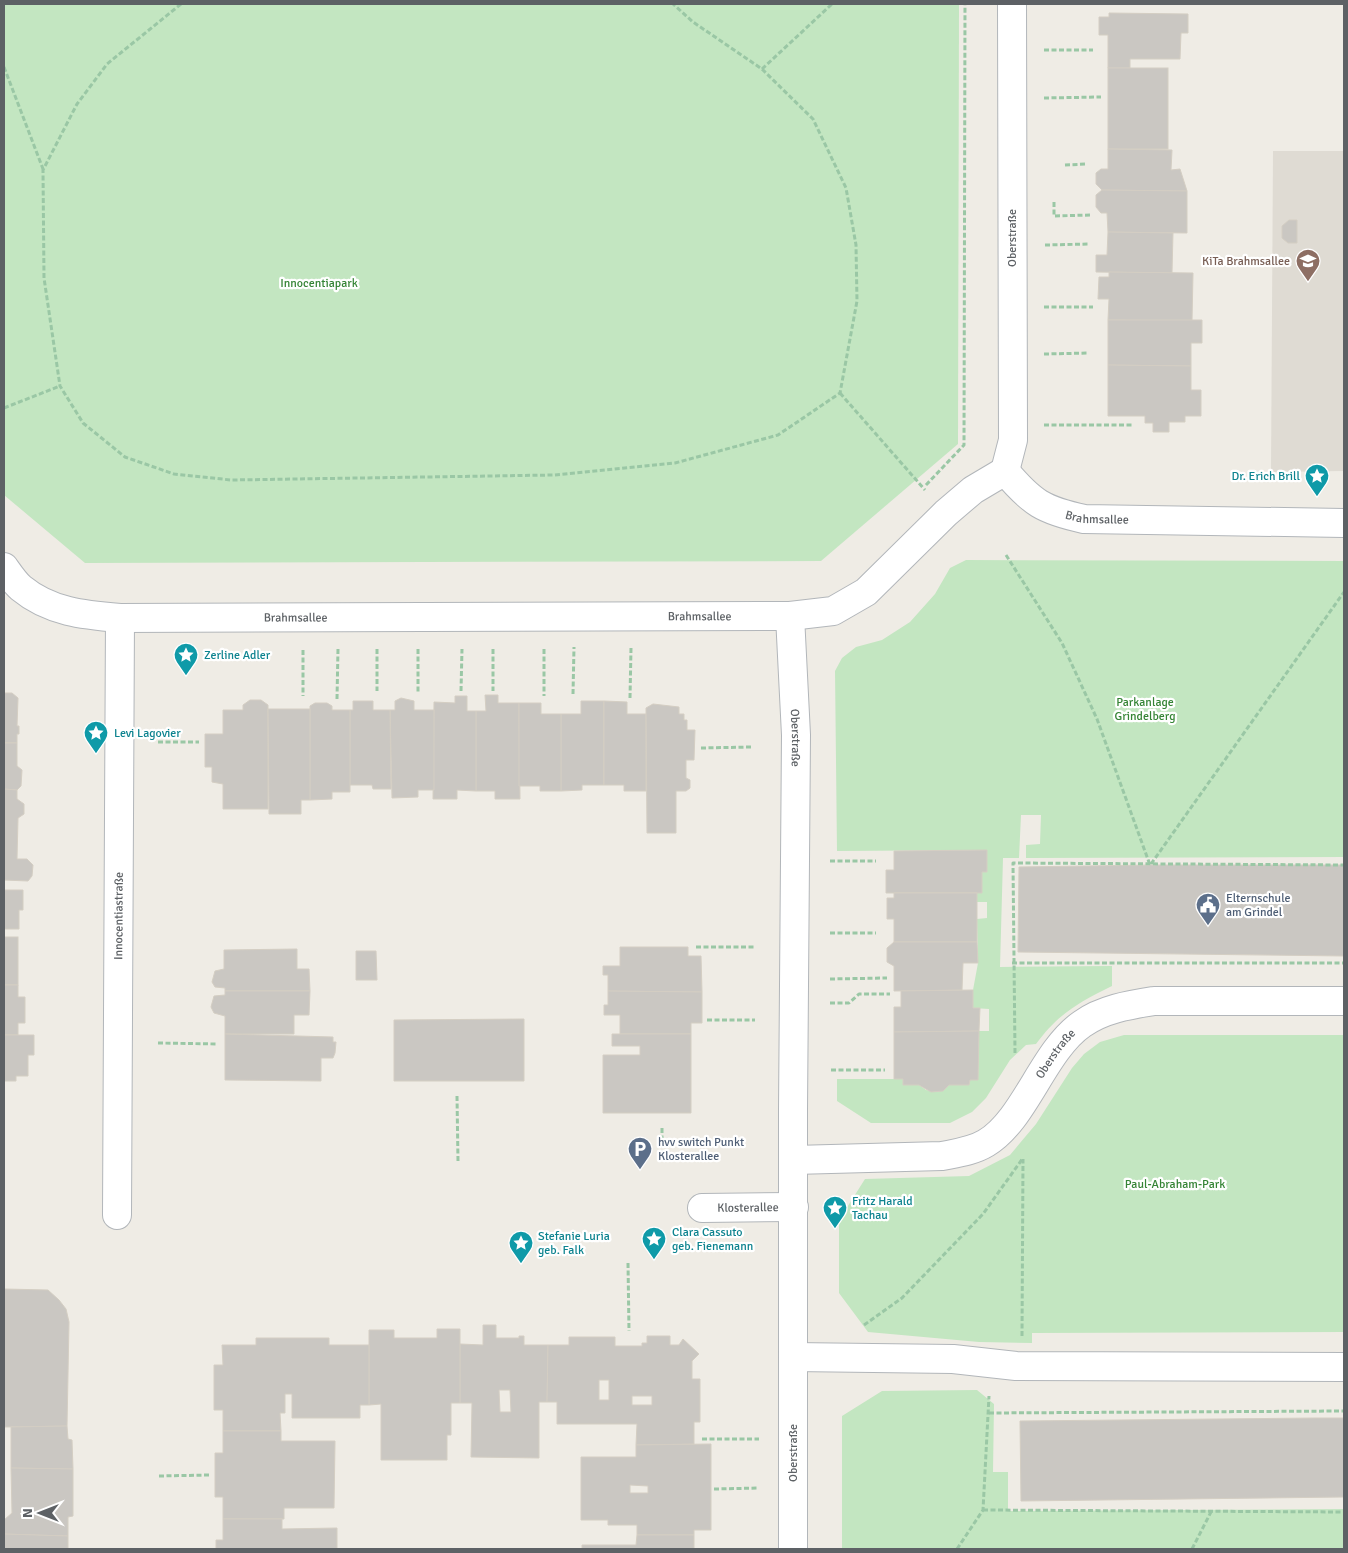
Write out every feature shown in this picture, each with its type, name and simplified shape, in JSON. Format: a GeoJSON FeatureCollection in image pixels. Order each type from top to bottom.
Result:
{"type":"FeatureCollection","features":[{"type":"Feature","properties":{"kind":"street","name":"Oberstraße"},"geometry":{"type":"LineString","coordinates":[[1005,471],[1013,440],[1012,4]]}},
{"type":"Feature","properties":{"kind":"street","name":"Brahmsallee"},"geometry":{"type":"LineString","coordinates":[[4,567],[21,588],[49,604],[76,615],[120,618],[790,616],[832,611],[866,592],[946,513],[973,490],[1005,471],[1024,493],[1052,512],[1084,519],[1344,523]]}},
{"type":"Feature","properties":{"kind":"street","name":"Oberstraße"},"geometry":{"type":"LineString","coordinates":[[790,616],[796,735],[793,1549]]}},
{"type":"Feature","properties":{"kind":"street","name":"Innocentiastraße"},"geometry":{"type":"LineString","coordinates":[[117,1215],[120,618]]}},
{"type":"Feature","properties":{"kind":"street","name":"Oberstraße"},"geometry":{"type":"LineString","coordinates":[[794,1160],[942,1156],[966,1151],[986,1143],[1003,1129],[1060,1046],[1081,1024],[1105,1012],[1128,1005],[1154,1001],[1344,1001]]}},
{"type":"Feature","properties":{"kind":"street","name":"Klosterallee"},"geometry":{"type":"LineString","coordinates":[[702,1208],[794,1206]]}},
{"type":"Feature","properties":{"kind":"street"},"geometry":{"type":"LineString","coordinates":[[793,1357],[953,1359],[1016,1366],[1344,1367]]}},
{"type":"Feature","properties":{"kind":"path"},"geometry":{"type":"LineString","coordinates":[[43,170],[76,104],[107,64],[181,4]]}},
{"type":"Feature","properties":{"kind":"path"},"geometry":{"type":"LineString","coordinates":[[4,67],[43,170],[44,278],[60,386],[83,423],[125,457],[174,474],[231,480],[554,475],[675,463],[778,435],[840,393],[857,301],[856,245],[846,188],[813,119],[762,70],[693,22],[673,4]]}},
{"type":"Feature","properties":{"kind":"path"},"geometry":{"type":"LineString","coordinates":[[762,70],[832,4]]}},
{"type":"Feature","properties":{"kind":"path"},"geometry":{"type":"LineString","coordinates":[[924,488],[964,445],[966,4]]}},
{"type":"Feature","properties":{"kind":"path"},"geometry":{"type":"LineString","coordinates":[[1043,50],[1093,50]]}},
{"type":"Feature","properties":{"kind":"path"},"geometry":{"type":"LineString","coordinates":[[1043,98],[1101,97]]}},
{"type":"Feature","properties":{"kind":"path"},"geometry":{"type":"LineString","coordinates":[[1065,165],[1087,164]]}},
{"type":"Feature","properties":{"kind":"path"},"geometry":{"type":"LineString","coordinates":[[1054,202],[1054,216],[1090,216]]}},
{"type":"Feature","properties":{"kind":"path"},"geometry":{"type":"LineString","coordinates":[[1043,245],[1089,244]]}},
{"type":"Feature","properties":{"kind":"path"},"geometry":{"type":"LineString","coordinates":[[1043,307],[1093,307]]}},
{"type":"Feature","properties":{"kind":"path"},"geometry":{"type":"LineString","coordinates":[[1043,354],[1089,353]]}},
{"type":"Feature","properties":{"kind":"path"},"geometry":{"type":"LineString","coordinates":[[4,408],[60,386]]}},
{"type":"Feature","properties":{"kind":"path"},"geometry":{"type":"LineString","coordinates":[[840,393],[928,493]]}},
{"type":"Feature","properties":{"kind":"path"},"geometry":{"type":"LineString","coordinates":[[1043,426],[1132,425]]}},
{"type":"Feature","properties":{"kind":"path"},"geometry":{"type":"LineString","coordinates":[[1006,555],[1062,643],[1097,719],[1150,865]]}},
{"type":"Feature","properties":{"kind":"path"},"geometry":{"type":"LineString","coordinates":[[1150,865],[1344,592]]}},
{"type":"Feature","properties":{"kind":"path"},"geometry":{"type":"LineString","coordinates":[[377,646],[377,691]]}},
{"type":"Feature","properties":{"kind":"path"},"geometry":{"type":"LineString","coordinates":[[418,646],[418,693]]}},
{"type":"Feature","properties":{"kind":"path"},"geometry":{"type":"LineString","coordinates":[[461,691],[462,646]]}},
{"type":"Feature","properties":{"kind":"path"},"geometry":{"type":"LineString","coordinates":[[493,646],[493,691]]}},
{"type":"Feature","properties":{"kind":"path"},"geometry":{"type":"LineString","coordinates":[[544,646],[544,696]]}},
{"type":"Feature","properties":{"kind":"path"},"geometry":{"type":"LineString","coordinates":[[573,694],[574,646]]}},
{"type":"Feature","properties":{"kind":"path"},"geometry":{"type":"LineString","coordinates":[[630,698],[631,646]]}},
{"type":"Feature","properties":{"kind":"path"},"geometry":{"type":"LineString","coordinates":[[303,647],[303,696]]}},
{"type":"Feature","properties":{"kind":"path"},"geometry":{"type":"LineString","coordinates":[[337,699],[338,647]]}},
{"type":"Feature","properties":{"kind":"path"},"geometry":{"type":"LineString","coordinates":[[158,742],[200,742]]}},
{"type":"Feature","properties":{"kind":"path"},"geometry":{"type":"LineString","coordinates":[[701,748],[752,747]]}},
{"type":"Feature","properties":{"kind":"path"},"geometry":{"type":"LineString","coordinates":[[830,861],[876,861]]}},
{"type":"Feature","properties":{"kind":"path"},"geometry":{"type":"LineString","coordinates":[[1015,1056],[1012,963],[1013,863],[1344,865]]}},
{"type":"Feature","properties":{"kind":"path"},"geometry":{"type":"LineString","coordinates":[[830,933],[876,933]]}},
{"type":"Feature","properties":{"kind":"path"},"geometry":{"type":"LineString","coordinates":[[696,947],[755,946]]}},
{"type":"Feature","properties":{"kind":"path"},"geometry":{"type":"LineString","coordinates":[[1012,963],[1344,963]]}},
{"type":"Feature","properties":{"kind":"path"},"geometry":{"type":"LineString","coordinates":[[830,979],[887,978]]}},
{"type":"Feature","properties":{"kind":"path"},"geometry":{"type":"LineString","coordinates":[[830,1003],[849,1003],[859,994],[890,994]]}},
{"type":"Feature","properties":{"kind":"path"},"geometry":{"type":"LineString","coordinates":[[707,1020],[755,1020]]}},
{"type":"Feature","properties":{"kind":"path"},"geometry":{"type":"LineString","coordinates":[[158,1043],[218,1044]]}},
{"type":"Feature","properties":{"kind":"path"},"geometry":{"type":"LineString","coordinates":[[831,1070],[884,1070]]}},
{"type":"Feature","properties":{"kind":"path"},"geometry":{"type":"LineString","coordinates":[[457,1096],[458,1161]]}},
{"type":"Feature","properties":{"kind":"path"},"geometry":{"type":"LineString","coordinates":[[662,1128],[662,1161]]}},
{"type":"Feature","properties":{"kind":"path"},"geometry":{"type":"LineString","coordinates":[[1022,1344],[1023,1149]]}},
{"type":"Feature","properties":{"kind":"path"},"geometry":{"type":"LineString","coordinates":[[859,1327],[874,1319],[902,1298],[983,1214],[1023,1158]]}},
{"type":"Feature","properties":{"kind":"path"},"geometry":{"type":"LineString","coordinates":[[628,1263],[629,1331]]}},
{"type":"Feature","properties":{"kind":"path"},"geometry":{"type":"LineString","coordinates":[[957,1549],[984,1510],[989,1388]]}},
{"type":"Feature","properties":{"kind":"path"},"geometry":{"type":"LineString","coordinates":[[989,1413],[1344,1411]]}},
{"type":"Feature","properties":{"kind":"path"},"geometry":{"type":"LineString","coordinates":[[702,1439],[759,1439]]}},
{"type":"Feature","properties":{"kind":"path"},"geometry":{"type":"LineString","coordinates":[[159,1476],[209,1475]]}},
{"type":"Feature","properties":{"kind":"path"},"geometry":{"type":"LineString","coordinates":[[714,1489],[759,1488]]}},
{"type":"Feature","properties":{"kind":"path"},"geometry":{"type":"LineString","coordinates":[[984,1510],[1344,1512]]}},
{"type":"Feature","properties":{"kind":"path"},"geometry":{"type":"LineString","coordinates":[[1192,1549],[1212,1510]]}},
{"type":"Feature","properties":{"kind":"shaded area","name":"KiTa Brahmsallee"},"geometry":{"type":"Polygon","coordinates":[[[1273,151],[1344,151],[1344,471],[1271,472],[1273,151]]]}},
{"type":"Feature","properties":{"kind":"green space","name":"Innocentiapark"},"geometry":{"type":"Polygon","coordinates":[[[4,4],[959,4],[958,444],[821,561],[85,563],[4,495],[4,4]]]}},
{"type":"Feature","properties":{"kind":"green space","name":"Parkanlage Grindelberg"},"geometry":{"type":"Polygon","coordinates":[[[966,560],[1344,561],[1344,857],[1026,858],[1026,845],[1040,844],[1041,815],[1021,815],[1019,858],[1003,858],[1000,967],[1112,966],[1112,986],[1070,1010],[1044,1033],[1036,1044],[1026,1045],[1010,1060],[986,1098],[972,1112],[950,1123],[871,1123],[837,1101],[837,1079],[903,1079],[904,1085],[919,1085],[926,1090],[938,1092],[949,1085],[969,1085],[970,1080],[978,1080],[979,1031],[989,1031],[989,1009],[973,1008],[973,990],[978,963],[977,919],[987,918],[987,902],[977,902],[977,893],[982,892],[982,872],[987,850],[837,851],[835,671],[842,658],[856,647],[882,640],[910,622],[935,594],[950,568],[966,560]]]}},
{"type":"Feature","properties":{"kind":"green space","name":"Paul-Abraham-Park"},"geometry":{"type":"Polygon","coordinates":[[[1124,1035],[1344,1035],[1344,1332],[1032,1333],[1032,1343],[979,1342],[868,1332],[839,1293],[839,1220],[865,1179],[969,1176],[1010,1155],[1036,1124],[1072,1068],[1084,1054],[1100,1042],[1124,1035]]]}},
{"type":"Feature","properties":{"kind":"green space"},"geometry":{"type":"Polygon","coordinates":[[[977,1390],[994,1404],[993,1472],[1008,1472],[1008,1511],[1344,1509],[1344,1549],[842,1549],[842,1416],[882,1391],[977,1390]]]}},
{"type":"Feature","properties":{"kind":"building"},"geometry":{"type":"Polygon","coordinates":[[[1109,13],[1188,14],[1188,33],[1181,33],[1180,59],[1130,59],[1130,68],[1108,68],[1108,35],[1099,35],[1099,17],[1109,17],[1109,13]]]}},
{"type":"Feature","properties":{"kind":"building"},"geometry":{"type":"Polygon","coordinates":[[[1108,68],[1168,68],[1168,149],[1108,149],[1108,68]]]}},
{"type":"Feature","properties":{"kind":"building"},"geometry":{"type":"Polygon","coordinates":[[[1108,149],[1172,150],[1171,170],[1180,169],[1187,191],[1102,190],[1096,184],[1096,173],[1101,169],[1108,169],[1108,149]]]}},
{"type":"Feature","properties":{"kind":"building"},"geometry":{"type":"Polygon","coordinates":[[[1102,190],[1187,191],[1187,233],[1108,232],[1107,213],[1101,213],[1096,207],[1096,195],[1102,190]]]}},
{"type":"Feature","properties":{"kind":"building"},"geometry":{"type":"Polygon","coordinates":[[[1289,220],[1297,220],[1297,243],[1288,243],[1282,238],[1282,226],[1289,220]]]}},
{"type":"Feature","properties":{"kind":"building"},"geometry":{"type":"Polygon","coordinates":[[[1108,232],[1173,233],[1172,273],[1096,272],[1096,255],[1107,255],[1108,232]]]}},
{"type":"Feature","properties":{"kind":"building"},"geometry":{"type":"Polygon","coordinates":[[[1109,272],[1193,273],[1192,321],[1108,320],[1109,299],[1098,299],[1099,277],[1109,277],[1109,272]]]}},
{"type":"Feature","properties":{"kind":"building"},"geometry":{"type":"Polygon","coordinates":[[[1108,320],[1202,320],[1202,343],[1191,343],[1191,366],[1108,365],[1108,320]]]}},
{"type":"Feature","properties":{"kind":"building"},"geometry":{"type":"Polygon","coordinates":[[[1108,365],[1191,366],[1191,390],[1201,390],[1201,416],[1185,416],[1185,422],[1169,422],[1169,432],[1153,432],[1153,423],[1145,423],[1145,416],[1108,416],[1108,365]]]}},
{"type":"Feature","properties":{"kind":"building"},"geometry":{"type":"Polygon","coordinates":[[[4,693],[12,693],[18,698],[17,726],[19,726],[19,734],[17,734],[17,743],[4,743],[4,693]]]}},
{"type":"Feature","properties":{"kind":"building"},"geometry":{"type":"Polygon","coordinates":[[[485,695],[498,695],[498,703],[519,703],[520,799],[495,799],[495,791],[476,791],[476,711],[486,711],[485,695]]]}},
{"type":"Feature","properties":{"kind":"building"},"geometry":{"type":"Polygon","coordinates":[[[455,696],[467,696],[467,711],[476,711],[476,791],[457,790],[457,799],[433,799],[434,702],[455,703],[455,696]]]}},
{"type":"Feature","properties":{"kind":"building"},"geometry":{"type":"Polygon","coordinates":[[[401,698],[414,701],[414,710],[434,710],[434,790],[418,790],[418,797],[392,798],[390,710],[395,710],[395,701],[401,698]]]}},
{"type":"Feature","properties":{"kind":"building"},"geometry":{"type":"Polygon","coordinates":[[[250,700],[261,700],[268,705],[268,809],[223,809],[223,784],[212,782],[212,767],[205,767],[205,734],[223,734],[223,710],[243,710],[243,705],[250,700]]]}},
{"type":"Feature","properties":{"kind":"building"},"geometry":{"type":"Polygon","coordinates":[[[353,701],[373,701],[373,710],[390,710],[391,789],[373,789],[372,785],[350,785],[350,710],[353,710],[353,701]]]}},
{"type":"Feature","properties":{"kind":"building"},"geometry":{"type":"Polygon","coordinates":[[[581,701],[604,701],[604,785],[582,785],[582,790],[561,791],[561,714],[581,714],[581,701]]]}},
{"type":"Feature","properties":{"kind":"building"},"geometry":{"type":"Polygon","coordinates":[[[604,701],[627,702],[627,714],[646,714],[646,791],[624,791],[624,785],[604,785],[604,701]]]}},
{"type":"Feature","properties":{"kind":"building"},"geometry":{"type":"Polygon","coordinates":[[[315,703],[327,703],[332,706],[332,710],[350,710],[350,792],[332,792],[332,799],[310,800],[310,706],[315,703]]]}},
{"type":"Feature","properties":{"kind":"building"},"geometry":{"type":"Polygon","coordinates":[[[519,703],[541,703],[541,714],[561,714],[561,791],[540,791],[540,786],[519,786],[519,703]]]}},
{"type":"Feature","properties":{"kind":"building"},"geometry":{"type":"Polygon","coordinates":[[[653,704],[679,707],[679,714],[684,714],[684,720],[687,720],[687,730],[695,730],[694,760],[686,760],[686,778],[690,780],[690,788],[686,791],[676,791],[676,833],[647,833],[646,708],[653,704]]]}},
{"type":"Feature","properties":{"kind":"building"},"geometry":{"type":"Polygon","coordinates":[[[268,709],[310,709],[310,800],[301,800],[301,814],[269,814],[268,709]]]}},
{"type":"Feature","properties":{"kind":"building"},"geometry":{"type":"Polygon","coordinates":[[[4,743],[17,743],[17,766],[22,770],[21,786],[17,790],[4,789],[4,743]]]}},
{"type":"Feature","properties":{"kind":"building"},"geometry":{"type":"Polygon","coordinates":[[[4,789],[17,790],[17,799],[24,804],[24,814],[18,818],[17,859],[27,859],[33,865],[32,876],[28,881],[4,880],[4,789]]]}},
{"type":"Feature","properties":{"kind":"building"},"geometry":{"type":"Polygon","coordinates":[[[987,850],[987,872],[982,872],[982,893],[886,893],[886,870],[894,870],[894,851],[987,850]]]}},
{"type":"Feature","properties":{"kind":"building"},"geometry":{"type":"Polygon","coordinates":[[[1344,865],[1344,956],[1018,952],[1019,867],[1344,865]]]}},
{"type":"Feature","properties":{"kind":"building"},"geometry":{"type":"Polygon","coordinates":[[[4,890],[23,890],[23,910],[19,910],[19,929],[4,929],[4,890]]]}},
{"type":"Feature","properties":{"kind":"building"},"geometry":{"type":"Polygon","coordinates":[[[894,893],[977,893],[977,942],[894,942],[894,919],[887,919],[887,898],[894,898],[894,893]]]}},
{"type":"Feature","properties":{"kind":"building"},"geometry":{"type":"Polygon","coordinates":[[[4,937],[18,937],[18,985],[4,985],[4,937]]]}},
{"type":"Feature","properties":{"kind":"building"},"geometry":{"type":"Polygon","coordinates":[[[894,942],[977,942],[978,963],[963,963],[962,990],[894,991],[894,966],[887,962],[887,948],[894,942]]]}},
{"type":"Feature","properties":{"kind":"building"},"geometry":{"type":"Polygon","coordinates":[[[620,947],[688,947],[688,956],[701,956],[702,992],[608,991],[608,975],[603,975],[603,966],[620,966],[620,947]]]}},
{"type":"Feature","properties":{"kind":"building"},"geometry":{"type":"Polygon","coordinates":[[[297,949],[297,969],[309,969],[310,991],[225,991],[225,988],[215,987],[212,982],[215,971],[224,969],[224,950],[297,949]]]}},
{"type":"Feature","properties":{"kind":"building"},"geometry":{"type":"Polygon","coordinates":[[[356,951],[376,951],[377,980],[356,980],[356,951]]]}},
{"type":"Feature","properties":{"kind":"building"},"geometry":{"type":"Polygon","coordinates":[[[4,985],[18,985],[18,997],[25,997],[25,1023],[18,1023],[18,1035],[4,1035],[4,985]]]}},
{"type":"Feature","properties":{"kind":"building"},"geometry":{"type":"Polygon","coordinates":[[[973,990],[973,1008],[980,1008],[979,1031],[894,1032],[894,1007],[901,1007],[901,991],[973,990]]]}},
{"type":"Feature","properties":{"kind":"building"},"geometry":{"type":"Polygon","coordinates":[[[225,991],[310,991],[309,1015],[294,1015],[294,1034],[225,1034],[225,1016],[214,1013],[211,1007],[214,996],[225,995],[225,991]]]}},
{"type":"Feature","properties":{"kind":"building"},"geometry":{"type":"Polygon","coordinates":[[[608,991],[702,992],[702,1023],[691,1023],[691,1034],[620,1034],[620,1015],[604,1015],[604,1005],[608,1005],[608,991]]]}},
{"type":"Feature","properties":{"kind":"building"},"geometry":{"type":"Polygon","coordinates":[[[524,1019],[524,1081],[394,1081],[394,1020],[524,1019]]]}},
{"type":"Feature","properties":{"kind":"building"},"geometry":{"type":"Polygon","coordinates":[[[979,1031],[978,1080],[970,1080],[969,1085],[949,1085],[943,1091],[931,1092],[919,1085],[903,1085],[903,1079],[894,1079],[894,1032],[979,1031]]]}},
{"type":"Feature","properties":{"kind":"building"},"geometry":{"type":"Polygon","coordinates":[[[225,1034],[333,1037],[333,1042],[336,1042],[335,1053],[333,1058],[321,1058],[321,1081],[225,1080],[225,1034]]]}},
{"type":"Feature","properties":{"kind":"building"},"geometry":{"type":"Polygon","coordinates":[[[612,1034],[691,1034],[691,1113],[603,1113],[603,1055],[640,1055],[640,1046],[612,1046],[612,1034]]]}},
{"type":"Feature","properties":{"kind":"building"},"geometry":{"type":"Polygon","coordinates":[[[4,1035],[34,1035],[34,1055],[28,1055],[28,1076],[16,1076],[16,1081],[4,1081],[4,1035]]]}},
{"type":"Feature","properties":{"kind":"building"},"geometry":{"type":"Polygon","coordinates":[[[4,1289],[48,1290],[66,1309],[69,1322],[67,1426],[4,1427],[4,1289]]]}},
{"type":"Feature","properties":{"kind":"building"},"geometry":{"type":"Polygon","coordinates":[[[483,1325],[496,1325],[496,1338],[519,1338],[519,1336],[524,1336],[524,1345],[548,1345],[547,1402],[539,1402],[539,1458],[471,1457],[472,1403],[460,1403],[460,1344],[483,1345],[483,1325]],[[499,1390],[500,1412],[511,1412],[510,1390],[499,1390]]]}},
{"type":"Feature","properties":{"kind":"building"},"geometry":{"type":"Polygon","coordinates":[[[437,1329],[460,1329],[460,1403],[451,1403],[451,1435],[447,1435],[447,1460],[381,1460],[381,1404],[369,1405],[369,1330],[394,1330],[394,1338],[437,1338],[437,1329]]]}},
{"type":"Feature","properties":{"kind":"building"},"geometry":{"type":"Polygon","coordinates":[[[647,1336],[670,1336],[670,1345],[679,1345],[683,1339],[699,1354],[692,1361],[692,1379],[700,1379],[700,1422],[694,1422],[694,1444],[636,1445],[637,1424],[557,1424],[557,1402],[547,1402],[548,1345],[569,1345],[569,1337],[615,1337],[615,1346],[642,1346],[642,1343],[647,1343],[647,1336]],[[599,1380],[599,1400],[609,1400],[609,1380],[599,1380]],[[632,1396],[632,1405],[652,1405],[652,1396],[632,1396]]]}},
{"type":"Feature","properties":{"kind":"building"},"geometry":{"type":"Polygon","coordinates":[[[256,1338],[329,1338],[329,1345],[369,1345],[369,1405],[360,1405],[360,1418],[292,1418],[292,1394],[285,1394],[285,1413],[280,1413],[281,1431],[223,1431],[223,1410],[214,1410],[214,1365],[223,1365],[222,1345],[256,1345],[256,1338]]]}},
{"type":"Feature","properties":{"kind":"building"},"geometry":{"type":"Polygon","coordinates":[[[1344,1418],[1344,1497],[1021,1501],[1020,1421],[1344,1418]]]}},
{"type":"Feature","properties":{"kind":"building"},"geometry":{"type":"Polygon","coordinates":[[[67,1426],[68,1439],[72,1440],[73,1469],[11,1468],[11,1427],[67,1426]]]}},
{"type":"Feature","properties":{"kind":"building"},"geometry":{"type":"Polygon","coordinates":[[[223,1431],[281,1431],[281,1441],[335,1441],[334,1508],[284,1508],[284,1519],[223,1519],[223,1497],[215,1497],[215,1453],[223,1453],[223,1431]]]}},
{"type":"Feature","properties":{"kind":"building"},"geometry":{"type":"Polygon","coordinates":[[[711,1444],[711,1530],[694,1530],[694,1535],[637,1535],[637,1525],[608,1525],[608,1520],[581,1520],[581,1457],[636,1457],[636,1445],[711,1444]],[[630,1485],[630,1493],[648,1493],[648,1486],[630,1485]]]}},
{"type":"Feature","properties":{"kind":"building"},"geometry":{"type":"Polygon","coordinates":[[[11,1468],[73,1469],[73,1516],[68,1517],[68,1536],[4,1534],[4,1520],[12,1513],[11,1468]]]}},
{"type":"Feature","properties":{"kind":"building"},"geometry":{"type":"Polygon","coordinates":[[[223,1519],[282,1519],[282,1529],[337,1528],[337,1549],[216,1549],[216,1540],[223,1540],[223,1519]]]}},
{"type":"Feature","properties":{"kind":"building"},"geometry":{"type":"Polygon","coordinates":[[[4,1534],[68,1536],[68,1549],[4,1549],[4,1534]]]}},
{"type":"Feature","properties":{"kind":"building"},"geometry":{"type":"Polygon","coordinates":[[[637,1535],[694,1535],[694,1549],[582,1549],[582,1545],[636,1545],[637,1535]]]}},
{"type":"Feature","properties":{"kind":"place","name":"KiTa Brahmsallee"},"geometry":{"type":"Point","coordinates":[1308,282]}},
{"type":"Feature","properties":{"kind":"place","name":"Dr. Erich Brill"},"geometry":{"type":"Point","coordinates":[1317,497]}},
{"type":"Feature","properties":{"kind":"place","name":"Zerline Adler"},"geometry":{"type":"Point","coordinates":[186,676]}},
{"type":"Feature","properties":{"kind":"place","name":"Levi Lagovier"},"geometry":{"type":"Point","coordinates":[96,754]}},
{"type":"Feature","properties":{"kind":"place","name":"Elternschule am Grindel"},"geometry":{"type":"Point","coordinates":[1208,926]}},
{"type":"Feature","properties":{"kind":"place","name":"hvv switch Punkt Klosterallee"},"geometry":{"type":"Point","coordinates":[640,1170]}},
{"type":"Feature","properties":{"kind":"place","name":"Fritz Harald Tachau"},"geometry":{"type":"Point","coordinates":[835,1229]}},
{"type":"Feature","properties":{"kind":"place","name":"Clara Cassuto geb. Fienemann"},"geometry":{"type":"Point","coordinates":[654,1260]}},
{"type":"Feature","properties":{"kind":"place","name":"Stefanie Luria geb. Falk"},"geometry":{"type":"Point","coordinates":[521,1264]}}]}
